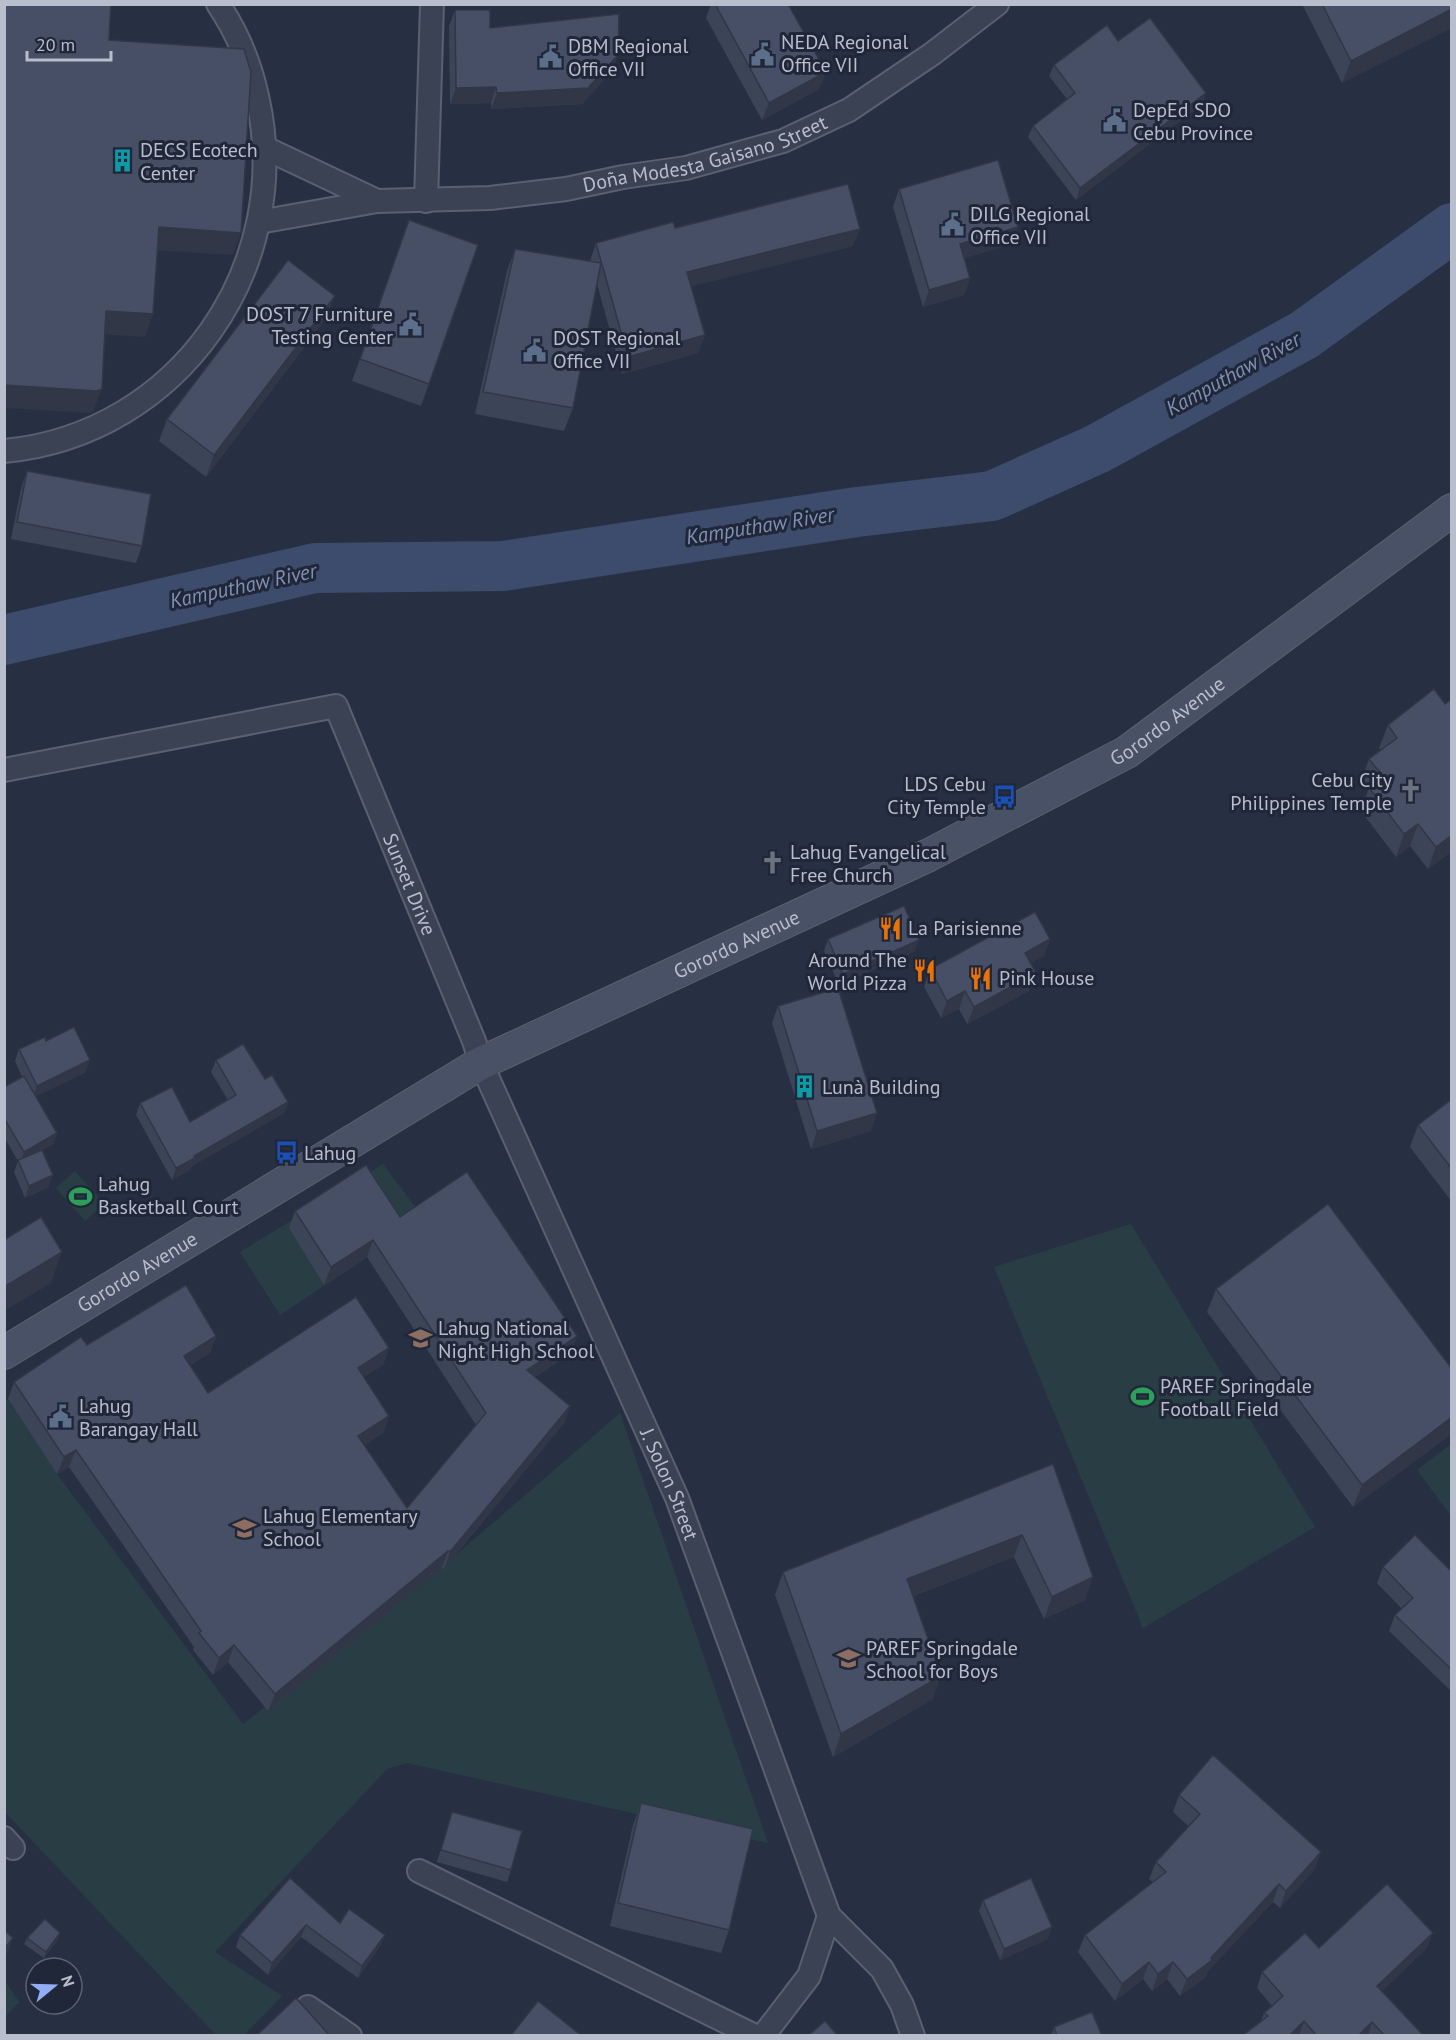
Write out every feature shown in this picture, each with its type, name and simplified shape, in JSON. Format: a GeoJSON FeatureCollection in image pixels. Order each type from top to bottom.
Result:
{"type":"FeatureCollection","features":[{"type":"Feature","properties":{"kind":"main road","name":"Gorordo Avenue"},"geometry":{"type":"LineString","coordinates":[[4,1353],[481,1063],[929,855],[1127,752],[1452,510]]}},
{"type":"Feature","properties":{"kind":"street"},"geometry":{"type":"LineString","coordinates":[[4,451],[22,450],[56,442],[89,430],[140,402],[176,373],[200,347],[231,299],[250,256],[259,222],[264,185],[265,148],[261,113],[253,79],[241,46],[219,4]]}},
{"type":"Feature","properties":{"kind":"street"},"geometry":{"type":"LineString","coordinates":[[426,201],[432,4]]}},
{"type":"Feature","properties":{"kind":"street","name":"Doña Modesta Gaisano Street"},"geometry":{"type":"LineString","coordinates":[[259,222],[377,201],[490,198],[567,189],[623,177],[686,168],[783,141],[849,110],[932,54],[997,4]]}},
{"type":"Feature","properties":{"kind":"street","name":"Doña Modesta Gaisano Street"},"geometry":{"type":"LineString","coordinates":[[265,148],[377,201]]}},
{"type":"Feature","properties":{"kind":"street","name":"Sunset Drive"},"geometry":{"type":"LineString","coordinates":[[4,770],[336,706],[481,1063]]}},
{"type":"Feature","properties":{"kind":"street","name":"J. Solon Street"},"geometry":{"type":"LineString","coordinates":[[481,1063],[677,1498],[829,1916],[882,1969],[902,2005],[913,2036]]}},
{"type":"Feature","properties":{"kind":"street"},"geometry":{"type":"LineString","coordinates":[[419,1871],[754,2036]]}},
{"type":"Feature","properties":{"kind":"street"},"geometry":{"type":"LineString","coordinates":[[763,2036],[809,1976],[829,1916]]}},
{"type":"Feature","properties":{"kind":"street"},"geometry":{"type":"LineString","coordinates":[[308,2007],[350,2036]]}},
{"type":"Feature","properties":{"kind":"green space"},"geometry":{"type":"Polygon","coordinates":[[[383,1164],[422,1216],[396,1238],[280,1315],[240,1252],[383,1164]]]}},
{"type":"Feature","properties":{"kind":"green space","name":"Lahug Basketball Court"},"geometry":{"type":"Polygon","coordinates":[[[75,1171],[104,1204],[85,1221],[56,1188],[75,1171]]]}},
{"type":"Feature","properties":{"kind":"green space","name":"PAREF Springdale Football Field"},"geometry":{"type":"Polygon","coordinates":[[[1131,1224],[1315,1527],[1143,1628],[994,1267],[1131,1224]]]}},
{"type":"Feature","properties":{"kind":"green space"},"geometry":{"type":"Polygon","coordinates":[[[8,1399],[57,1474],[243,1724],[427,1580],[620,1413],[768,1843],[407,1763],[387,1769],[215,1952],[282,1996],[244,2035],[216,2035],[5,1812],[4,1401],[8,1399]]]}},
{"type":"Feature","properties":{"kind":"green space"},"geometry":{"type":"Polygon","coordinates":[[[1451,1444],[1451,1516],[1417,1470],[1451,1444]]]}},
{"type":"Feature","properties":{"kind":"green space"},"geometry":{"type":"Polygon","coordinates":[[[5,1981],[19,2002],[4,2017],[5,1981]]]}},
{"type":"Feature","properties":{"kind":"building","name":"DECS Ecotech Center"},"geometry":{"type":"Polygon","coordinates":[[[4,4],[111,4],[109,40],[244,49],[251,72],[241,233],[159,227],[153,314],[106,311],[102,389],[97,391],[4,385],[4,4]]]}},
{"type":"Feature","properties":{"kind":"building","name":"NEDA Regional Office VII"},"geometry":{"type":"Polygon","coordinates":[[[715,4],[788,4],[826,72],[769,103],[715,4]]]}},
{"type":"Feature","properties":{"kind":"building"},"geometry":{"type":"Polygon","coordinates":[[[1322,4],[1452,4],[1452,9],[1351,61],[1322,4]]]}},
{"type":"Feature","properties":{"kind":"building"},"geometry":{"type":"Polygon","coordinates":[[[455,10],[490,10],[490,28],[619,14],[618,55],[588,88],[497,93],[496,87],[456,88],[455,10]]]}},
{"type":"Feature","properties":{"kind":"building","name":"DepEd SDO Cebu Province"},"geometry":{"type":"Polygon","coordinates":[[[1150,18],[1206,93],[1080,188],[1033,126],[1075,93],[1054,65],[1107,25],[1118,41],[1150,18]]]}},
{"type":"Feature","properties":{"kind":"building","name":"DILG Regional Office VII"},"geometry":{"type":"Polygon","coordinates":[[[998,160],[1018,227],[960,244],[970,278],[929,290],[899,189],[998,160]]]}},
{"type":"Feature","properties":{"kind":"building"},"geometry":{"type":"Polygon","coordinates":[[[848,184],[860,229],[687,272],[705,335],[628,357],[596,243],[673,222],[675,228],[848,184]]]}},
{"type":"Feature","properties":{"kind":"building","name":"DOST 7 Furniture Testing Center"},"geometry":{"type":"Polygon","coordinates":[[[409,220],[478,245],[429,384],[360,359],[409,220]]]}},
{"type":"Feature","properties":{"kind":"building","name":"DOST Regional Office VII"},"geometry":{"type":"Polygon","coordinates":[[[515,249],[601,263],[573,408],[483,392],[515,249]]]}},
{"type":"Feature","properties":{"kind":"building"},"geometry":{"type":"Polygon","coordinates":[[[288,260],[335,296],[214,455],[167,419],[288,260]]]}},
{"type":"Feature","properties":{"kind":"building"},"geometry":{"type":"Polygon","coordinates":[[[27,471],[151,494],[142,546],[17,522],[27,471]]]}},
{"type":"Feature","properties":{"kind":"building","name":"Cebu City Philippines Temple"},"geometry":{"type":"Polygon","coordinates":[[[1434,689],[1445,704],[1452,699],[1452,835],[1436,847],[1418,824],[1404,834],[1369,788],[1384,777],[1369,759],[1397,738],[1388,725],[1434,689]]]}},
{"type":"Feature","properties":{"kind":"building"},"geometry":{"type":"Polygon","coordinates":[[[904,906],[919,940],[843,974],[828,939],[904,906]]]}},
{"type":"Feature","properties":{"kind":"building","name":"Pink House"},"geometry":{"type":"Polygon","coordinates":[[[1035,912],[1050,939],[1025,953],[1036,973],[974,1007],[965,991],[947,1001],[930,969],[1035,912]]]}},
{"type":"Feature","properties":{"kind":"building"},"geometry":{"type":"Polygon","coordinates":[[[838,988],[877,1113],[817,1131],[778,1006],[838,988]]]}},
{"type":"Feature","properties":{"kind":"building"},"geometry":{"type":"Polygon","coordinates":[[[74,1027],[90,1060],[37,1086],[19,1049],[45,1037],[46,1041],[74,1027]]]}},
{"type":"Feature","properties":{"kind":"building"},"geometry":{"type":"Polygon","coordinates":[[[243,1044],[265,1079],[272,1075],[288,1102],[176,1168],[140,1103],[172,1087],[190,1122],[236,1095],[216,1060],[243,1044]]]}},
{"type":"Feature","properties":{"kind":"building"},"geometry":{"type":"Polygon","coordinates":[[[24,1076],[57,1133],[24,1152],[4,1118],[4,1087],[24,1076]]]}},
{"type":"Feature","properties":{"kind":"building"},"geometry":{"type":"Polygon","coordinates":[[[1452,1099],[1452,1169],[1418,1125],[1452,1099]]]}},
{"type":"Feature","properties":{"kind":"building"},"geometry":{"type":"Polygon","coordinates":[[[42,1150],[53,1175],[29,1186],[18,1160],[42,1150]]]}},
{"type":"Feature","properties":{"kind":"building"},"geometry":{"type":"Polygon","coordinates":[[[366,1165],[400,1217],[467,1172],[577,1336],[527,1370],[570,1406],[450,1552],[448,1551],[275,1694],[234,1645],[219,1658],[199,1633],[201,1631],[76,1450],[64,1457],[14,1382],[81,1337],[87,1345],[186,1285],[216,1336],[184,1356],[208,1393],[356,1297],[389,1348],[358,1368],[389,1416],[358,1436],[407,1508],[486,1413],[373,1240],[331,1267],[295,1211],[366,1165]]]}},
{"type":"Feature","properties":{"kind":"building"},"geometry":{"type":"Polygon","coordinates":[[[1328,1204],[1452,1369],[1452,1417],[1362,1485],[1216,1289],[1328,1204]]]}},
{"type":"Feature","properties":{"kind":"building"},"geometry":{"type":"Polygon","coordinates":[[[41,1217],[62,1252],[4,1287],[4,1240],[41,1217]]]}},
{"type":"Feature","properties":{"kind":"building"},"geometry":{"type":"Polygon","coordinates":[[[1053,1464],[1093,1577],[1052,1597],[1022,1535],[907,1579],[941,1676],[841,1734],[783,1572],[1053,1464]]]}},
{"type":"Feature","properties":{"kind":"building"},"geometry":{"type":"Polygon","coordinates":[[[1415,1535],[1452,1572],[1452,1670],[1395,1615],[1413,1598],[1383,1567],[1415,1535]]]}},
{"type":"Feature","properties":{"kind":"building"},"geometry":{"type":"Polygon","coordinates":[[[1213,1755],[1321,1852],[1286,1891],[1279,1884],[1211,1958],[1212,1960],[1187,1979],[1173,1962],[1158,1974],[1149,1962],[1122,1984],[1085,1935],[1166,1872],[1156,1862],[1200,1814],[1179,1795],[1213,1755]]]}},
{"type":"Feature","properties":{"kind":"building"},"geometry":{"type":"Polygon","coordinates":[[[641,1803],[753,1829],[729,1930],[618,1903],[641,1803]]]}},
{"type":"Feature","properties":{"kind":"building"},"geometry":{"type":"Polygon","coordinates":[[[452,1812],[522,1831],[511,1870],[441,1850],[452,1812]]]}},
{"type":"Feature","properties":{"kind":"building"},"geometry":{"type":"Polygon","coordinates":[[[290,1878],[340,1923],[349,1909],[385,1935],[362,1966],[306,1925],[272,1963],[240,1935],[290,1878]]]}},
{"type":"Feature","properties":{"kind":"building"},"geometry":{"type":"Polygon","coordinates":[[[1031,1878],[1052,1927],[1004,1949],[983,1900],[1031,1878]]]}},
{"type":"Feature","properties":{"kind":"building"},"geometry":{"type":"Polygon","coordinates":[[[1387,1884],[1433,1933],[1377,1986],[1424,2036],[1385,2036],[1372,2022],[1358,2036],[1317,2036],[1304,2021],[1289,2036],[1242,2036],[1268,2016],[1264,2013],[1283,1996],[1262,1972],[1305,1933],[1319,1948],[1387,1884]]]}},
{"type":"Feature","properties":{"kind":"building"},"geometry":{"type":"Polygon","coordinates":[[[45,1919],[60,1933],[46,1952],[27,1938],[45,1919]]]}},
{"type":"Feature","properties":{"kind":"building"},"geometry":{"type":"Polygon","coordinates":[[[4,1930],[13,1938],[4,1949],[4,1930]]]}},
{"type":"Feature","properties":{"kind":"building"},"geometry":{"type":"Polygon","coordinates":[[[296,1998],[330,2036],[256,2036],[296,1998]]]}},
{"type":"Feature","properties":{"kind":"building"},"geometry":{"type":"Polygon","coordinates":[[[538,2001],[582,2036],[514,2036],[512,2034],[538,2001]]]}},
{"type":"Feature","properties":{"kind":"building"},"geometry":{"type":"Polygon","coordinates":[[[1092,2012],[1102,2036],[1057,2036],[1054,2027],[1092,2012]]]}},
{"type":"Feature","properties":{"kind":"building"},"geometry":{"type":"Polygon","coordinates":[[[825,2021],[838,2036],[808,2036],[825,2021]]]}},
{"type":"Feature","properties":{"kind":"waterway","name":"Kamputhaw River"},"geometry":{"type":"LineString","coordinates":[[4,640],[315,568],[503,566],[857,512],[992,496],[1097,449],[1304,335],[1452,228]]}},
{"type":"Feature","properties":{"kind":"place","name":"NEDA Regional Office VII"},"geometry":{"type":"Point","coordinates":[763,54]}},
{"type":"Feature","properties":{"kind":"place","name":"DBM Regional Office VII"},"geometry":{"type":"Point","coordinates":[550,57]}},
{"type":"Feature","properties":{"kind":"place","name":"DepEd SDO Cebu Province"},"geometry":{"type":"Point","coordinates":[1115,121]}},
{"type":"Feature","properties":{"kind":"place","name":"DECS Ecotech Center"},"geometry":{"type":"Point","coordinates":[122,161]}},
{"type":"Feature","properties":{"kind":"place","name":"DILG Regional Office VII"},"geometry":{"type":"Point","coordinates":[952,225]}},
{"type":"Feature","properties":{"kind":"place","name":"DOST 7 Furniture Testing Center"},"geometry":{"type":"Point","coordinates":[411,325]}},
{"type":"Feature","properties":{"kind":"place","name":"DOST Regional Office VII"},"geometry":{"type":"Point","coordinates":[535,350]}},
{"type":"Feature","properties":{"kind":"place","name":"Cebu City Philippines Temple"},"geometry":{"type":"Point","coordinates":[1410,791]}},
{"type":"Feature","properties":{"kind":"place","name":"LDS Cebu City Temple"},"geometry":{"type":"Point","coordinates":[1004,796]}},
{"type":"Feature","properties":{"kind":"place","name":"Lahug Evangelical Free Church"},"geometry":{"type":"Point","coordinates":[772,863]}},
{"type":"Feature","properties":{"kind":"place","name":"La Parisienne"},"geometry":{"type":"Point","coordinates":[890,928]}},
{"type":"Feature","properties":{"kind":"place","name":"Around The World Pizza"},"geometry":{"type":"Point","coordinates":[925,971]}},
{"type":"Feature","properties":{"kind":"place","name":"Pink House"},"geometry":{"type":"Point","coordinates":[981,978]}},
{"type":"Feature","properties":{"kind":"place","name":"Lunà Building"},"geometry":{"type":"Point","coordinates":[804,1087]}},
{"type":"Feature","properties":{"kind":"place","name":"Lahug"},"geometry":{"type":"Point","coordinates":[286,1153]}},
{"type":"Feature","properties":{"kind":"place","name":"Lahug Basketball Court"},"geometry":{"type":"Point","coordinates":[80,1196]}},
{"type":"Feature","properties":{"kind":"place","name":"Lahug National Night High School"},"geometry":{"type":"Point","coordinates":[420,1339]}},
{"type":"Feature","properties":{"kind":"place","name":"PAREF Springdale Football Field"},"geometry":{"type":"Point","coordinates":[1142,1397]}},
{"type":"Feature","properties":{"kind":"place","name":"Lahug Barangay Hall"},"geometry":{"type":"Point","coordinates":[61,1417]}},
{"type":"Feature","properties":{"kind":"place","name":"Lahug Elementary School"},"geometry":{"type":"Point","coordinates":[245,1528]}},
{"type":"Feature","properties":{"kind":"place","name":"PAREF Springdale School for Boys"},"geometry":{"type":"Point","coordinates":[848,1659]}}]}
